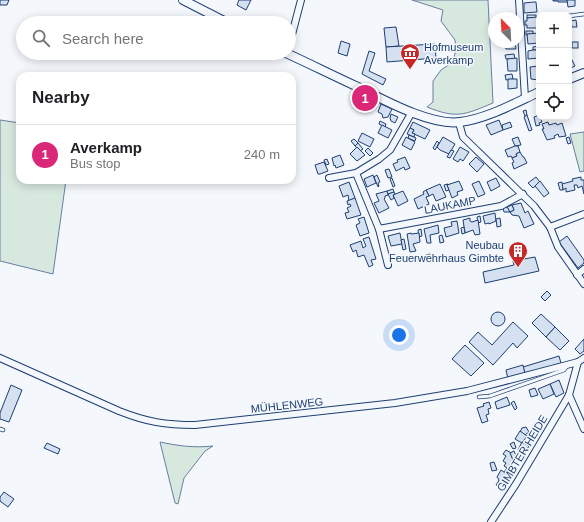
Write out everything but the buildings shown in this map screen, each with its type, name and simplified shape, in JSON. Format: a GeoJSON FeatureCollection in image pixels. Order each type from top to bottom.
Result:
{"type":"FeatureCollection","features":[{"type":"Feature","properties":{"kind":"street"},"geometry":{"type":"LineString","coordinates":[[183,0],[214,16]]}},
{"type":"Feature","properties":{"kind":"street"},"geometry":{"type":"LineString","coordinates":[[296,17],[300,0]]}},
{"type":"Feature","properties":{"kind":"street"},"geometry":{"type":"LineString","coordinates":[[519,0],[525,98]]}},
{"type":"Feature","properties":{"kind":"street"},"geometry":{"type":"LineString","coordinates":[[296,58],[412,112],[444,122],[459,122],[482,117],[536,93]]}},
{"type":"Feature","properties":{"kind":"street"},"geometry":{"type":"LineString","coordinates":[[572,78],[584,72]]}},
{"type":"Feature","properties":{"kind":"street"},"geometry":{"type":"LineString","coordinates":[[329,178],[356,173],[379,159],[390,150],[412,112]]}},
{"type":"Feature","properties":{"kind":"street"},"geometry":{"type":"LineString","coordinates":[[459,122],[463,137],[534,206],[550,227],[558,247],[584,284]]}},
{"type":"Feature","properties":{"kind":"street"},"geometry":{"type":"LineString","coordinates":[[356,173],[379,229],[388,265]]}},
{"type":"Feature","properties":{"kind":"street","name":"LAUKAMP"},"geometry":{"type":"LineString","coordinates":[[379,229],[501,206],[523,194]]}},
{"type":"Feature","properties":{"kind":"street"},"geometry":{"type":"LineString","coordinates":[[550,227],[584,214]]}},
{"type":"Feature","properties":{"kind":"street"},"geometry":{"type":"LineString","coordinates":[[577,275],[584,270]]}},
{"type":"Feature","properties":{"kind":"street","name":"MÜHLENWEG"},"geometry":{"type":"LineString","coordinates":[[0,358],[137,418],[163,424],[176,425],[195,425],[395,403],[467,392],[568,365],[578,362],[584,358]]}},
{"type":"Feature","properties":{"kind":"street","name":"GIMBTER HEIDE"},"geometry":{"type":"LineString","coordinates":[[490,522],[516,484],[569,395],[578,362]]}},
{"type":"Feature","properties":{"kind":"street"},"geometry":{"type":"LineString","coordinates":[[569,395],[584,429]]}},
{"type":"Feature","properties":{"kind":"lane"},"geometry":{"type":"LineString","coordinates":[[572,16],[584,14]]}},
{"type":"Feature","properties":{"kind":"lane"},"geometry":{"type":"LineString","coordinates":[[479,397],[490,396],[564,370],[568,365]]}},
{"type":"Feature","properties":{"kind":"shaded area"},"geometry":{"type":"Polygon","coordinates":[[[412,0],[488,0],[488,48],[490,48],[493,103],[467,113],[446,113],[427,107],[433,102],[433,81],[441,70],[453,62],[456,49],[455,40],[441,21],[443,10],[412,0]]]}},
{"type":"Feature","properties":{"kind":"shaded area"},"geometry":{"type":"Polygon","coordinates":[[[0,120],[16,122],[16,184],[65,184],[53,274],[0,261],[0,120]]]}},
{"type":"Feature","properties":{"kind":"shaded area"},"geometry":{"type":"Polygon","coordinates":[[[584,132],[584,171],[580,172],[570,134],[584,132]]]}},
{"type":"Feature","properties":{"kind":"shaded area"},"geometry":{"type":"Polygon","coordinates":[[[160,442],[199,447],[213,446],[205,451],[184,478],[178,504],[175,503],[160,442]]]}},
{"type":"Feature","properties":{"kind":"place","name":"Hofmuseum Averkamp"},"geometry":{"type":"Point","coordinates":[410,70]}},
{"type":"Feature","properties":{"kind":"place","name":"Averkamp"},"geometry":{"type":"Point","coordinates":[365,98]}},
{"type":"Feature","properties":{"kind":"place","name":"Neubau Feuerwehrhaus Gimbte"},"geometry":{"type":"Point","coordinates":[518,268]}}]}
